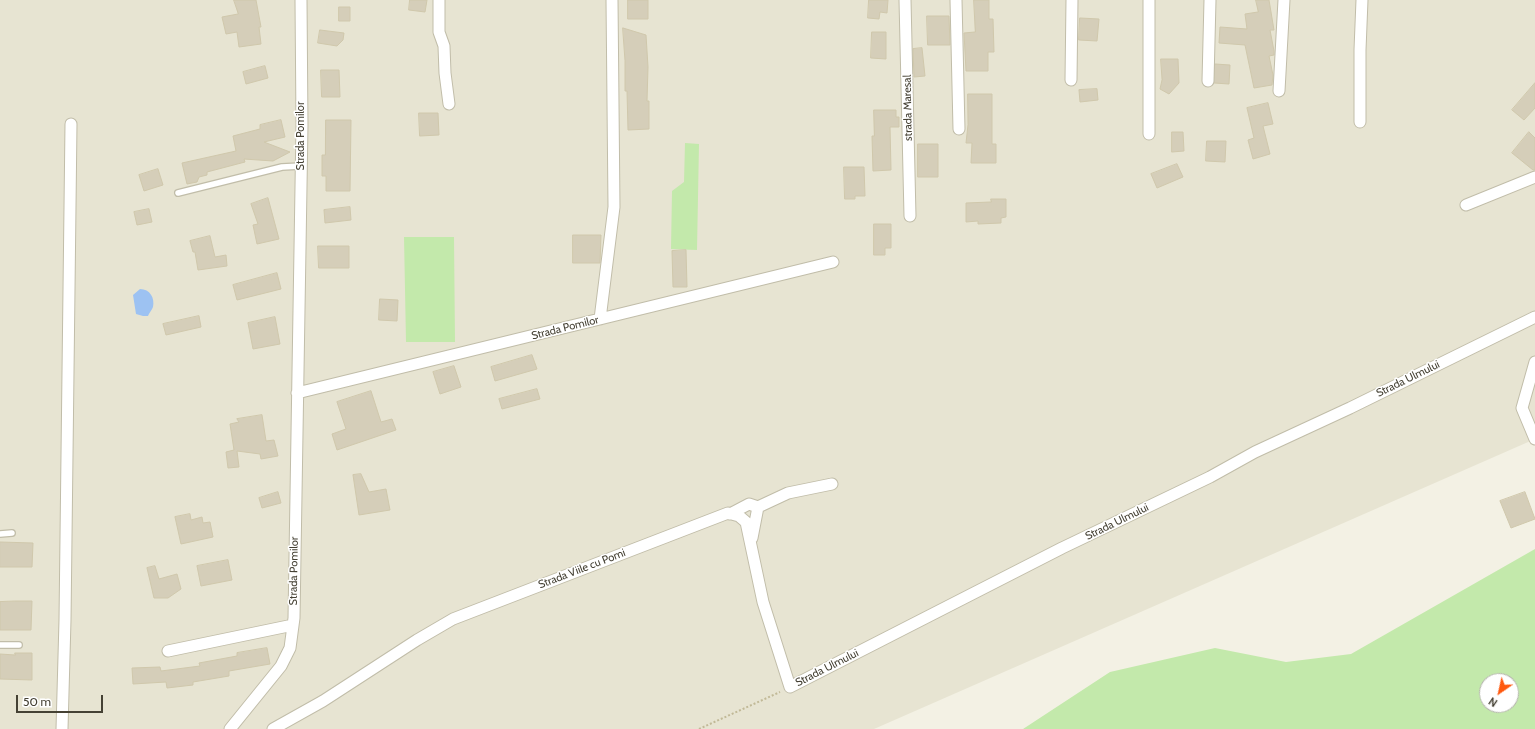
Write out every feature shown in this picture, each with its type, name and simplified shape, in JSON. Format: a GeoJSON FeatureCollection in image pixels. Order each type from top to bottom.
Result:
{"type":"FeatureCollection","features":[{"type":"Feature","properties":{"kind":"street","name":"Strada Pomilor"},"geometry":{"type":"LineString","coordinates":[[230,729],[280,666],[290,648],[293,625],[301,166],[301,0]]}},
{"type":"Feature","properties":{"kind":"street"},"geometry":{"type":"LineString","coordinates":[[439,0],[439,32],[444,46],[445,73],[449,104]]}},
{"type":"Feature","properties":{"kind":"street"},"geometry":{"type":"LineString","coordinates":[[600,319],[614,207],[612,0]]}},
{"type":"Feature","properties":{"kind":"street","name":"strada Maresal"},"geometry":{"type":"LineString","coordinates":[[905,0],[910,216]]}},
{"type":"Feature","properties":{"kind":"street"},"geometry":{"type":"LineString","coordinates":[[956,0],[959,129]]}},
{"type":"Feature","properties":{"kind":"street"},"geometry":{"type":"LineString","coordinates":[[1071,80],[1072,0]]}},
{"type":"Feature","properties":{"kind":"street"},"geometry":{"type":"LineString","coordinates":[[1149,0],[1149,134]]}},
{"type":"Feature","properties":{"kind":"street"},"geometry":{"type":"LineString","coordinates":[[1208,81],[1210,0]]}},
{"type":"Feature","properties":{"kind":"street"},"geometry":{"type":"LineString","coordinates":[[1279,91],[1284,0]]}},
{"type":"Feature","properties":{"kind":"street"},"geometry":{"type":"LineString","coordinates":[[1360,122],[1362,0]]}},
{"type":"Feature","properties":{"kind":"street"},"geometry":{"type":"LineString","coordinates":[[62,729],[65,620],[71,124]]}},
{"type":"Feature","properties":{"kind":"street"},"geometry":{"type":"LineString","coordinates":[[1466,205],[1535,177]]}},
{"type":"Feature","properties":{"kind":"street","name":"Strada Pomilor"},"geometry":{"type":"LineString","coordinates":[[297,393],[833,262]]}},
{"type":"Feature","properties":{"kind":"street","name":"Strada Ulmului"},"geometry":{"type":"LineString","coordinates":[[790,687],[1062,548],[1535,317]]}},
{"type":"Feature","properties":{"kind":"street"},"geometry":{"type":"LineString","coordinates":[[1535,362],[1522,408],[1535,439]]}},
{"type":"Feature","properties":{"kind":"street","name":"Strada Viile cu Pomi"},"geometry":{"type":"LineString","coordinates":[[273,729],[323,701],[417,640],[453,619],[720,516],[728,513],[730,514],[749,504],[758,507],[788,493],[832,484]]}},
{"type":"Feature","properties":{"kind":"street"},"geometry":{"type":"LineString","coordinates":[[750,543],[758,507]]}},
{"type":"Feature","properties":{"kind":"street"},"geometry":{"type":"LineString","coordinates":[[730,514],[739,516],[746,522],[763,602],[790,687]]}},
{"type":"Feature","properties":{"kind":"street"},"geometry":{"type":"LineString","coordinates":[[168,651],[293,625]]}},
{"type":"Feature","properties":{"kind":"lane"},"geometry":{"type":"LineString","coordinates":[[178,193],[282,167],[301,166]]}},
{"type":"Feature","properties":{"kind":"lane"},"geometry":{"type":"LineString","coordinates":[[0,534],[12,533]]}},
{"type":"Feature","properties":{"kind":"lane"},"geometry":{"type":"LineString","coordinates":[[0,645],[19,645]]}},
{"type":"Feature","properties":{"kind":"path","name":"Strada Ulmului"},"geometry":{"type":"LineString","coordinates":[[699,729],[790,687]]}},
{"type":"Feature","properties":{"kind":"shaded area"},"geometry":{"type":"Polygon","coordinates":[[[0,0],[1535,0],[1535,439],[874,729],[0,729],[0,0]]]}},
{"type":"Feature","properties":{"kind":"green space"},"geometry":{"type":"Polygon","coordinates":[[[685,143],[699,144],[697,250],[671,249],[672,191],[684,182],[685,143]]]}},
{"type":"Feature","properties":{"kind":"green space"},"geometry":{"type":"Polygon","coordinates":[[[404,237],[454,237],[455,342],[406,342],[404,237]]]}},
{"type":"Feature","properties":{"kind":"green space"},"geometry":{"type":"Polygon","coordinates":[[[1535,549],[1535,729],[1023,729],[1110,672],[1215,648],[1286,662],[1351,654],[1535,549]]]}},
{"type":"Feature","properties":{"kind":"water"},"geometry":{"type":"Polygon","coordinates":[[[140,289],[144,289],[149,292],[153,300],[153,307],[148,316],[136,314],[133,295],[140,289]]]}},
{"type":"Feature","properties":{"kind":"building"},"geometry":{"type":"Polygon","coordinates":[[[234,0],[256,0],[261,27],[259,27],[261,44],[239,47],[237,32],[226,34],[222,17],[238,14],[234,0]]]}},
{"type":"Feature","properties":{"kind":"building"},"geometry":{"type":"Polygon","coordinates":[[[410,0],[427,0],[425,12],[409,10],[410,0]]]}},
{"type":"Feature","properties":{"kind":"building"},"geometry":{"type":"Polygon","coordinates":[[[628,0],[648,0],[648,19],[628,19],[628,0]]]}},
{"type":"Feature","properties":{"kind":"building"},"geometry":{"type":"Polygon","coordinates":[[[869,0],[888,0],[887,13],[880,12],[879,19],[868,18],[869,0]]]}},
{"type":"Feature","properties":{"kind":"building"},"geometry":{"type":"Polygon","coordinates":[[[974,0],[989,0],[989,19],[993,19],[994,52],[988,52],[988,71],[966,71],[964,33],[975,32],[974,0]]]}},
{"type":"Feature","properties":{"kind":"building"},"geometry":{"type":"Polygon","coordinates":[[[1256,0],[1269,0],[1274,30],[1270,30],[1274,55],[1269,56],[1273,75],[1272,85],[1254,88],[1245,45],[1219,43],[1220,27],[1247,29],[1245,14],[1258,12],[1256,0]]]}},
{"type":"Feature","properties":{"kind":"building"},"geometry":{"type":"Polygon","coordinates":[[[339,7],[350,7],[350,21],[339,21],[339,7]]]}},
{"type":"Feature","properties":{"kind":"building"},"geometry":{"type":"Polygon","coordinates":[[[927,16],[949,16],[950,45],[928,45],[927,16]]]}},
{"type":"Feature","properties":{"kind":"building"},"geometry":{"type":"Polygon","coordinates":[[[1080,18],[1099,19],[1097,41],[1079,40],[1080,18]]]}},
{"type":"Feature","properties":{"kind":"building"},"geometry":{"type":"Polygon","coordinates":[[[623,28],[646,35],[649,129],[628,130],[623,28]]]}},
{"type":"Feature","properties":{"kind":"building"},"geometry":{"type":"Polygon","coordinates":[[[320,30],[344,33],[343,40],[337,46],[318,43],[320,30]]]}},
{"type":"Feature","properties":{"kind":"building"},"geometry":{"type":"Polygon","coordinates":[[[872,32],[886,32],[886,59],[871,58],[872,32]]]}},
{"type":"Feature","properties":{"kind":"building"},"geometry":{"type":"Polygon","coordinates":[[[922,48],[925,76],[914,77],[913,49],[922,48]]]}},
{"type":"Feature","properties":{"kind":"building"},"geometry":{"type":"Polygon","coordinates":[[[1161,59],[1178,59],[1179,83],[1169,94],[1160,89],[1162,80],[1161,59]]]}},
{"type":"Feature","properties":{"kind":"building"},"geometry":{"type":"Polygon","coordinates":[[[1215,64],[1230,65],[1229,84],[1214,83],[1215,64]]]}},
{"type":"Feature","properties":{"kind":"building"},"geometry":{"type":"Polygon","coordinates":[[[265,66],[268,78],[246,84],[243,72],[265,66]]]}},
{"type":"Feature","properties":{"kind":"building"},"geometry":{"type":"Polygon","coordinates":[[[321,70],[339,70],[340,97],[322,97],[321,70]]]}},
{"type":"Feature","properties":{"kind":"building"},"geometry":{"type":"Polygon","coordinates":[[[1535,83],[1535,108],[1524,120],[1512,110],[1535,83]]]}},
{"type":"Feature","properties":{"kind":"building"},"geometry":{"type":"Polygon","coordinates":[[[1097,89],[1098,100],[1080,102],[1079,90],[1097,89]]]}},
{"type":"Feature","properties":{"kind":"building"},"geometry":{"type":"Polygon","coordinates":[[[968,94],[992,94],[992,144],[996,144],[996,163],[971,163],[972,143],[966,143],[968,125],[968,94]]]}},
{"type":"Feature","properties":{"kind":"building"},"geometry":{"type":"Polygon","coordinates":[[[1268,103],[1273,124],[1263,126],[1270,154],[1253,159],[1248,140],[1254,138],[1247,108],[1268,103]]]}},
{"type":"Feature","properties":{"kind":"building"},"geometry":{"type":"Polygon","coordinates":[[[874,110],[896,110],[896,117],[899,117],[899,127],[890,127],[891,170],[873,171],[872,136],[874,136],[874,110]]]}},
{"type":"Feature","properties":{"kind":"building"},"geometry":{"type":"Polygon","coordinates":[[[419,113],[438,113],[439,135],[420,136],[419,113]]]}},
{"type":"Feature","properties":{"kind":"building"},"geometry":{"type":"Polygon","coordinates":[[[281,120],[285,137],[264,142],[290,152],[273,161],[244,159],[245,162],[207,172],[207,175],[199,177],[197,182],[187,184],[182,163],[236,151],[233,136],[260,129],[260,125],[281,120]]]}},
{"type":"Feature","properties":{"kind":"building"},"geometry":{"type":"Polygon","coordinates":[[[326,120],[351,120],[350,191],[326,191],[326,176],[322,176],[322,155],[325,155],[326,120]]]}},
{"type":"Feature","properties":{"kind":"building"},"geometry":{"type":"Polygon","coordinates":[[[1172,132],[1183,132],[1184,151],[1172,152],[1172,132]]]}},
{"type":"Feature","properties":{"kind":"building"},"geometry":{"type":"Polygon","coordinates":[[[1529,132],[1535,138],[1535,170],[1512,153],[1529,132]]]}},
{"type":"Feature","properties":{"kind":"building"},"geometry":{"type":"Polygon","coordinates":[[[1207,141],[1226,141],[1225,162],[1206,161],[1207,141]]]}},
{"type":"Feature","properties":{"kind":"building"},"geometry":{"type":"Polygon","coordinates":[[[918,144],[938,144],[938,177],[918,177],[918,144]]]}},
{"type":"Feature","properties":{"kind":"building"},"geometry":{"type":"Polygon","coordinates":[[[1177,164],[1183,177],[1157,188],[1151,174],[1177,164]]]}},
{"type":"Feature","properties":{"kind":"building"},"geometry":{"type":"Polygon","coordinates":[[[844,167],[864,167],[865,196],[855,196],[855,199],[845,199],[844,167]]]}},
{"type":"Feature","properties":{"kind":"building"},"geometry":{"type":"Polygon","coordinates":[[[158,169],[163,185],[144,191],[139,175],[158,169]]]}},
{"type":"Feature","properties":{"kind":"building"},"geometry":{"type":"Polygon","coordinates":[[[268,198],[279,239],[257,244],[253,225],[258,224],[251,204],[268,198]]]}},
{"type":"Feature","properties":{"kind":"building"},"geometry":{"type":"Polygon","coordinates":[[[991,199],[1006,199],[1006,217],[1001,218],[1001,223],[978,224],[978,221],[966,222],[966,203],[991,202],[991,199]]]}},
{"type":"Feature","properties":{"kind":"building"},"geometry":{"type":"Polygon","coordinates":[[[350,207],[351,220],[325,223],[324,210],[350,207]]]}},
{"type":"Feature","properties":{"kind":"building"},"geometry":{"type":"Polygon","coordinates":[[[149,209],[152,222],[137,225],[134,212],[149,209]]]}},
{"type":"Feature","properties":{"kind":"building"},"geometry":{"type":"Polygon","coordinates":[[[874,224],[891,224],[891,248],[885,248],[885,255],[874,255],[874,224]]]}},
{"type":"Feature","properties":{"kind":"building"},"geometry":{"type":"Polygon","coordinates":[[[573,235],[601,235],[600,263],[573,263],[573,235]]]}},
{"type":"Feature","properties":{"kind":"building"},"geometry":{"type":"Polygon","coordinates":[[[210,236],[215,257],[226,255],[227,266],[198,270],[195,252],[193,252],[190,241],[210,236]]]}},
{"type":"Feature","properties":{"kind":"building"},"geometry":{"type":"Polygon","coordinates":[[[318,246],[349,246],[349,268],[319,268],[318,246]]]}},
{"type":"Feature","properties":{"kind":"building"},"geometry":{"type":"Polygon","coordinates":[[[686,250],[687,287],[673,287],[672,251],[686,250]]]}},
{"type":"Feature","properties":{"kind":"building"},"geometry":{"type":"Polygon","coordinates":[[[277,273],[281,289],[237,300],[233,285],[277,273]]]}},
{"type":"Feature","properties":{"kind":"building"},"geometry":{"type":"Polygon","coordinates":[[[380,299],[398,300],[397,321],[379,320],[380,299]]]}},
{"type":"Feature","properties":{"kind":"building"},"geometry":{"type":"Polygon","coordinates":[[[199,316],[201,327],[166,335],[163,324],[199,316]]]}},
{"type":"Feature","properties":{"kind":"building"},"geometry":{"type":"Polygon","coordinates":[[[275,317],[280,344],[253,349],[248,323],[275,317]]]}},
{"type":"Feature","properties":{"kind":"building"},"geometry":{"type":"Polygon","coordinates":[[[532,355],[537,369],[495,381],[491,367],[532,355]]]}},
{"type":"Feature","properties":{"kind":"building"},"geometry":{"type":"Polygon","coordinates":[[[454,366],[461,387],[440,394],[433,372],[454,366]]]}},
{"type":"Feature","properties":{"kind":"building"},"geometry":{"type":"Polygon","coordinates":[[[537,389],[540,399],[502,409],[499,399],[537,389]]]}},
{"type":"Feature","properties":{"kind":"building"},"geometry":{"type":"Polygon","coordinates":[[[371,391],[381,422],[392,419],[396,430],[337,450],[332,434],[346,429],[337,402],[371,391]]]}},
{"type":"Feature","properties":{"kind":"building"},"geometry":{"type":"Polygon","coordinates":[[[262,415],[266,441],[274,440],[278,456],[261,459],[260,454],[237,451],[239,467],[228,468],[226,452],[234,450],[230,424],[239,422],[237,419],[262,415]]]}},
{"type":"Feature","properties":{"kind":"building"},"geometry":{"type":"Polygon","coordinates":[[[361,474],[369,492],[386,489],[390,510],[359,515],[353,475],[361,474]]]}},
{"type":"Feature","properties":{"kind":"building"},"geometry":{"type":"Polygon","coordinates":[[[278,492],[281,503],[262,508],[259,498],[278,492]]]}},
{"type":"Feature","properties":{"kind":"building"},"geometry":{"type":"Polygon","coordinates":[[[1525,492],[1535,519],[1511,528],[1500,501],[1525,492]]]}},
{"type":"Feature","properties":{"kind":"building"},"geometry":{"type":"Polygon","coordinates":[[[190,514],[191,520],[202,517],[203,523],[210,522],[213,537],[181,544],[175,517],[190,514]]]}},
{"type":"Feature","properties":{"kind":"building"},"geometry":{"type":"Polygon","coordinates":[[[0,542],[33,543],[32,567],[0,567],[0,542]]]}},
{"type":"Feature","properties":{"kind":"building"},"geometry":{"type":"Polygon","coordinates":[[[228,560],[232,580],[201,586],[197,566],[228,560]]]}},
{"type":"Feature","properties":{"kind":"building"},"geometry":{"type":"Polygon","coordinates":[[[155,566],[159,579],[177,574],[181,589],[168,598],[154,598],[147,568],[155,566]]]}},
{"type":"Feature","properties":{"kind":"building"},"geometry":{"type":"Polygon","coordinates":[[[32,601],[31,630],[0,630],[0,602],[32,601]]]}},
{"type":"Feature","properties":{"kind":"building"},"geometry":{"type":"Polygon","coordinates":[[[267,648],[270,664],[229,671],[229,676],[193,682],[193,685],[167,688],[166,682],[133,684],[132,668],[160,667],[161,671],[200,666],[199,663],[237,656],[237,653],[267,648]]]}},
{"type":"Feature","properties":{"kind":"building"},"geometry":{"type":"Polygon","coordinates":[[[15,653],[32,653],[32,680],[0,679],[0,654],[15,655],[15,653]]]}}]}
